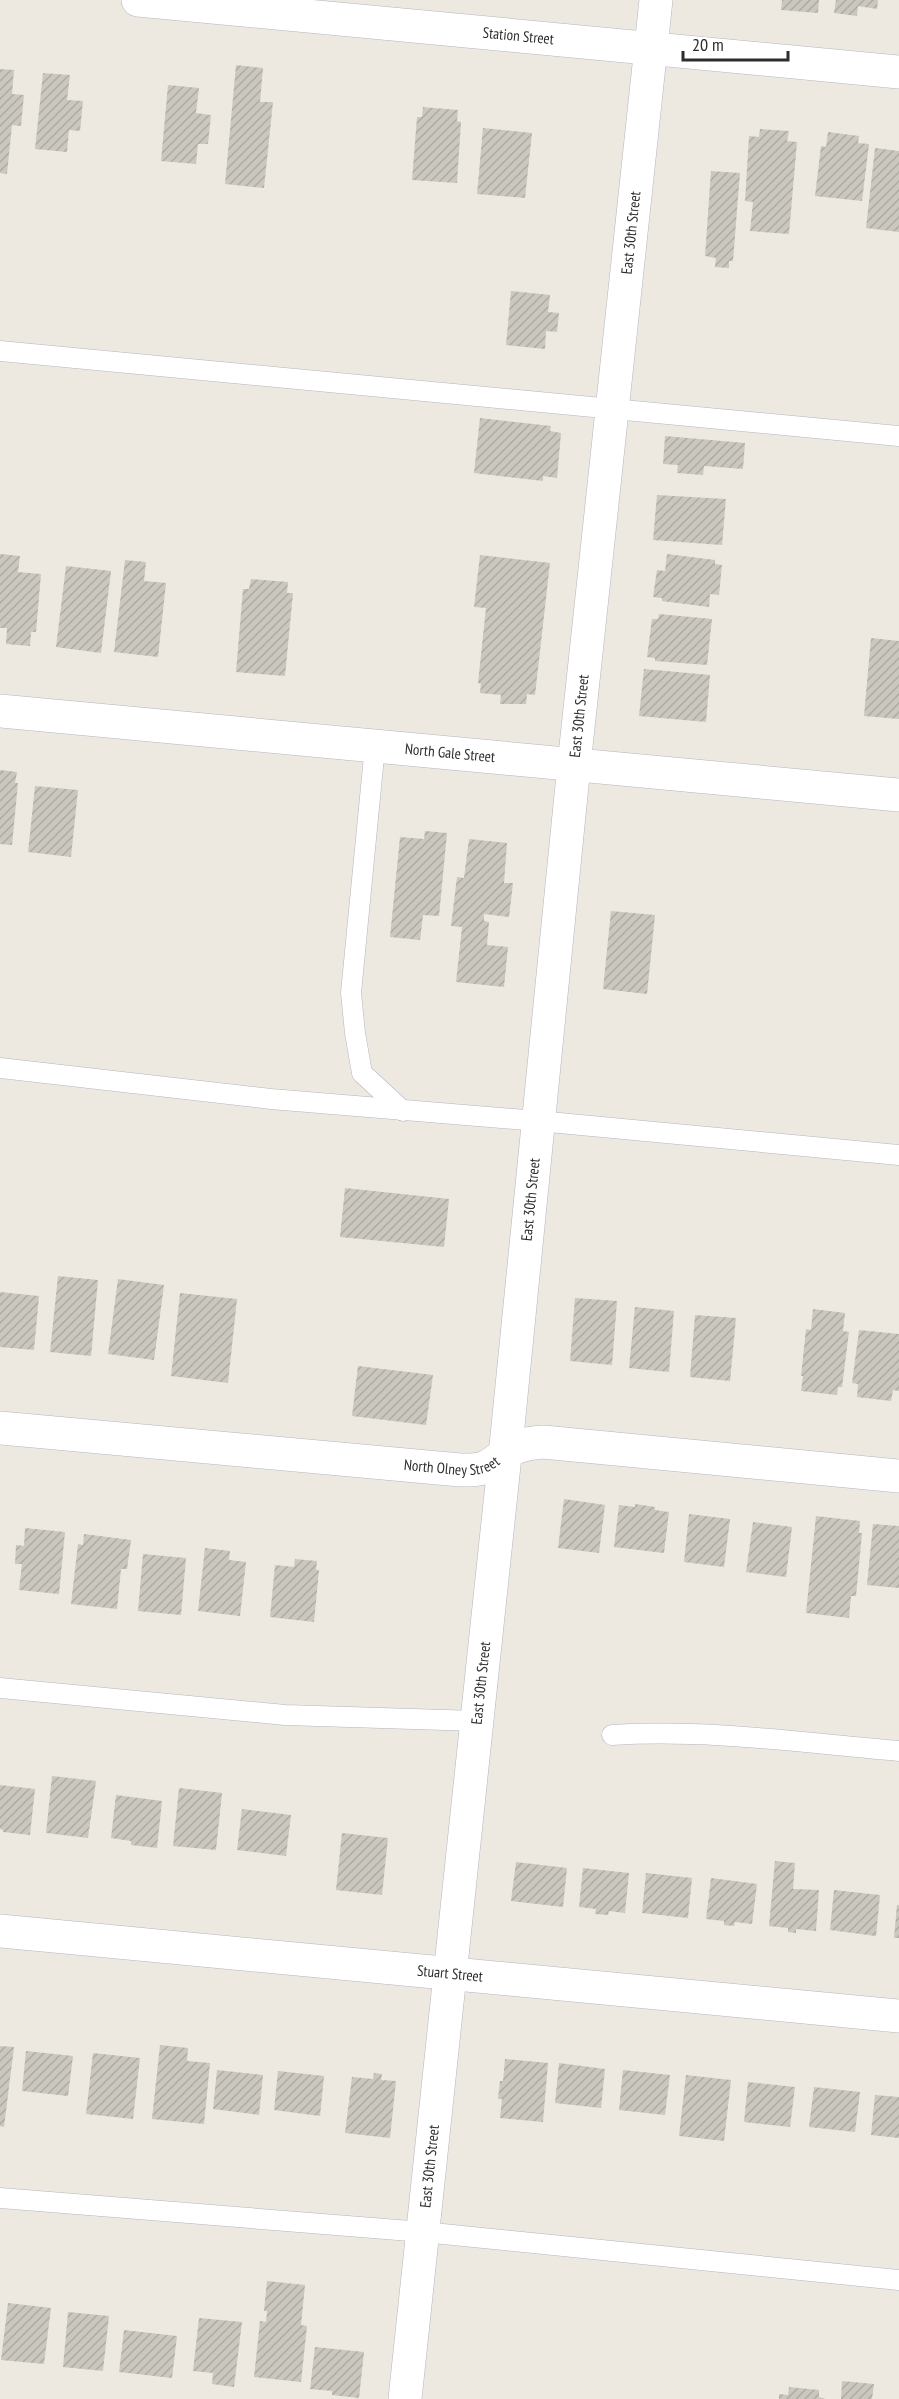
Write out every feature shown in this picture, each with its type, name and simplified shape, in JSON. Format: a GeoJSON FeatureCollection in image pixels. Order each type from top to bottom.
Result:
{"type":"FeatureCollection","features":[{"type":"Feature","properties":{"kind":"street","name":"Station Street"},"geometry":{"type":"LineString","coordinates":[[138,0],[899,72]]}},
{"type":"Feature","properties":{"kind":"street","name":"East 30th Street"},"geometry":{"type":"LineString","coordinates":[[405,2399],[505,1456],[574,765],[656,0]]}},
{"type":"Feature","properties":{"kind":"street","name":"North Gale Street"},"geometry":{"type":"LineString","coordinates":[[0,711],[899,795]]}},
{"type":"Feature","properties":{"kind":"street","name":"North Olney Street"},"geometry":{"type":"LineString","coordinates":[[0,1428],[460,1470],[486,1467],[505,1456],[510,1450],[525,1444],[543,1442],[899,1476]]}},
{"type":"Feature","properties":{"kind":"street","name":"Stuart Street"},"geometry":{"type":"LineString","coordinates":[[0,1931],[899,2016]]}},
{"type":"Feature","properties":{"kind":"lane"},"geometry":{"type":"LineString","coordinates":[[0,351],[899,436]]}},
{"type":"Feature","properties":{"kind":"lane"},"geometry":{"type":"LineString","coordinates":[[375,746],[352,1003],[362,1072],[402,1111]]}},
{"type":"Feature","properties":{"kind":"lane"},"geometry":{"type":"LineString","coordinates":[[0,1068],[271,1099],[538,1121],[899,1155]]}},
{"type":"Feature","properties":{"kind":"lane"},"geometry":{"type":"LineString","coordinates":[[0,1689],[285,1715],[477,1721]]}},
{"type":"Feature","properties":{"kind":"lane"},"geometry":{"type":"LineString","coordinates":[[612,1735],[703,1734],[899,1750]]}},
{"type":"Feature","properties":{"kind":"lane"},"geometry":{"type":"LineString","coordinates":[[0,2198],[423,2232],[899,2280]]}},
{"type":"Feature","properties":{"kind":"building"},"geometry":{"type":"Polygon","coordinates":[[[782,0],[819,0],[818,13],[781,10],[782,0]]]}},
{"type":"Feature","properties":{"kind":"building"},"geometry":{"type":"Polygon","coordinates":[[[836,0],[878,0],[877,9],[858,6],[857,16],[834,13],[836,0]]]}},
{"type":"Feature","properties":{"kind":"building"},"geometry":{"type":"Polygon","coordinates":[[[236,65],[263,68],[260,102],[273,102],[264,188],[225,184],[236,65]]]}},
{"type":"Feature","properties":{"kind":"building"},"geometry":{"type":"Polygon","coordinates":[[[0,69],[14,70],[12,94],[24,95],[21,126],[12,125],[7,174],[0,173],[0,69]]]}},
{"type":"Feature","properties":{"kind":"building"},"geometry":{"type":"Polygon","coordinates":[[[43,73],[70,75],[67,100],[83,101],[80,131],[69,130],[67,152],[35,149],[43,73]]]}},
{"type":"Feature","properties":{"kind":"building"},"geometry":{"type":"Polygon","coordinates":[[[168,85],[199,88],[196,113],[211,115],[208,144],[198,144],[196,164],[161,161],[168,85]]]}},
{"type":"Feature","properties":{"kind":"building"},"geometry":{"type":"Polygon","coordinates":[[[423,107],[458,110],[457,121],[461,122],[457,183],[412,180],[417,117],[422,117],[423,107]]]}},
{"type":"Feature","properties":{"kind":"building"},"geometry":{"type":"Polygon","coordinates":[[[483,128],[532,133],[525,198],[477,194],[483,128]]]}},
{"type":"Feature","properties":{"kind":"building"},"geometry":{"type":"Polygon","coordinates":[[[760,129],[789,131],[787,141],[797,142],[789,234],[750,231],[753,202],[745,201],[749,136],[759,137],[760,129]]]}},
{"type":"Feature","properties":{"kind":"building"},"geometry":{"type":"Polygon","coordinates":[[[828,132],[859,136],[858,143],[869,144],[862,201],[815,196],[821,146],[826,147],[828,132]]]}},
{"type":"Feature","properties":{"kind":"building"},"geometry":{"type":"Polygon","coordinates":[[[875,148],[899,151],[899,232],[866,228],[875,148]]]}},
{"type":"Feature","properties":{"kind":"building"},"geometry":{"type":"Polygon","coordinates":[[[711,171],[740,173],[733,261],[729,261],[729,268],[715,267],[716,258],[705,256],[711,171]]]}},
{"type":"Feature","properties":{"kind":"building"},"geometry":{"type":"Polygon","coordinates":[[[511,291],[550,295],[548,312],[559,313],[557,332],[546,331],[545,349],[506,345],[511,291]]]}},
{"type":"Feature","properties":{"kind":"building"},"geometry":{"type":"Polygon","coordinates":[[[480,418],[551,426],[550,431],[561,433],[557,478],[543,476],[543,481],[474,473],[480,418]]]}},
{"type":"Feature","properties":{"kind":"building"},"geometry":{"type":"Polygon","coordinates":[[[665,436],[745,443],[743,469],[704,466],[703,475],[677,473],[678,465],[663,464],[665,436]]]}},
{"type":"Feature","properties":{"kind":"building"},"geometry":{"type":"Polygon","coordinates":[[[657,495],[726,499],[722,545],[653,540],[657,495]]]}},
{"type":"Feature","properties":{"kind":"building"},"geometry":{"type":"Polygon","coordinates":[[[0,554],[20,556],[18,572],[41,574],[36,632],[31,632],[30,646],[6,644],[7,628],[0,628],[0,554]]]}},
{"type":"Feature","properties":{"kind":"building"},"geometry":{"type":"Polygon","coordinates":[[[667,554],[715,560],[715,564],[722,565],[719,595],[710,594],[709,607],[662,601],[662,598],[653,597],[657,570],[665,571],[667,554]]]}},
{"type":"Feature","properties":{"kind":"building"},"geometry":{"type":"Polygon","coordinates":[[[480,555],[550,563],[535,695],[527,694],[526,704],[500,704],[501,695],[480,693],[481,684],[478,683],[486,608],[474,607],[480,555]]]}},
{"type":"Feature","properties":{"kind":"building"},"geometry":{"type":"Polygon","coordinates":[[[125,560],[146,562],[144,581],[166,583],[158,657],[114,652],[125,560]]]}},
{"type":"Feature","properties":{"kind":"building"},"geometry":{"type":"Polygon","coordinates":[[[66,566],[111,571],[101,653],[56,647],[66,566]]]}},
{"type":"Feature","properties":{"kind":"building"},"geometry":{"type":"Polygon","coordinates":[[[251,579],[288,582],[287,593],[293,593],[285,676],[236,672],[243,589],[249,589],[251,579]]]}},
{"type":"Feature","properties":{"kind":"building"},"geometry":{"type":"Polygon","coordinates":[[[659,614],[712,619],[707,665],[655,661],[655,658],[647,657],[652,619],[658,619],[659,614]]]}},
{"type":"Feature","properties":{"kind":"building"},"geometry":{"type":"Polygon","coordinates":[[[871,638],[899,641],[899,719],[864,716],[871,638]]]}},
{"type":"Feature","properties":{"kind":"building"},"geometry":{"type":"Polygon","coordinates":[[[644,669],[710,675],[706,722],[639,716],[644,669]]]}},
{"type":"Feature","properties":{"kind":"building"},"geometry":{"type":"Polygon","coordinates":[[[0,770],[17,772],[12,845],[0,844],[0,770]]]}},
{"type":"Feature","properties":{"kind":"building"},"geometry":{"type":"Polygon","coordinates":[[[35,786],[78,790],[71,857],[28,852],[35,786]]]}},
{"type":"Feature","properties":{"kind":"building"},"geometry":{"type":"Polygon","coordinates":[[[425,831],[447,833],[439,916],[423,915],[420,940],[390,937],[400,837],[424,839],[425,831]]]}},
{"type":"Feature","properties":{"kind":"building"},"geometry":{"type":"Polygon","coordinates":[[[469,839],[507,843],[504,883],[513,883],[509,917],[484,914],[484,921],[489,922],[487,945],[508,947],[504,987],[456,982],[462,927],[451,926],[457,877],[464,878],[469,839]]]}},
{"type":"Feature","properties":{"kind":"building"},"geometry":{"type":"Polygon","coordinates":[[[611,911],[655,915],[647,994],[603,989],[611,911]]]}},
{"type":"Feature","properties":{"kind":"building"},"geometry":{"type":"Polygon","coordinates":[[[345,1188],[449,1199],[444,1247],[340,1237],[345,1188]]]}},
{"type":"Feature","properties":{"kind":"building"},"geometry":{"type":"Polygon","coordinates":[[[58,1276],[98,1280],[91,1356],[50,1352],[58,1276]]]}},
{"type":"Feature","properties":{"kind":"building"},"geometry":{"type":"Polygon","coordinates":[[[118,1279],[164,1285],[154,1360],[108,1354],[118,1279]]]}},
{"type":"Feature","properties":{"kind":"building"},"geometry":{"type":"Polygon","coordinates":[[[0,1292],[39,1296],[34,1350],[0,1347],[0,1292]]]}},
{"type":"Feature","properties":{"kind":"building"},"geometry":{"type":"Polygon","coordinates":[[[180,1293],[237,1299],[228,1383],[171,1376],[180,1293]]]}},
{"type":"Feature","properties":{"kind":"building"},"geometry":{"type":"Polygon","coordinates":[[[575,1298],[617,1301],[612,1365],[570,1361],[575,1298]]]}},
{"type":"Feature","properties":{"kind":"building"},"geometry":{"type":"Polygon","coordinates":[[[635,1307],[674,1311],[669,1372],[629,1368],[635,1307]]]}},
{"type":"Feature","properties":{"kind":"building"},"geometry":{"type":"Polygon","coordinates":[[[813,1309],[845,1313],[843,1331],[849,1332],[842,1387],[838,1387],[837,1395],[801,1391],[806,1329],[811,1330],[813,1309]]]}},
{"type":"Feature","properties":{"kind":"building"},"geometry":{"type":"Polygon","coordinates":[[[695,1315],[736,1318],[730,1381],[690,1377],[695,1315]]]}},
{"type":"Feature","properties":{"kind":"building"},"geometry":{"type":"Polygon","coordinates":[[[859,1330],[899,1334],[899,1391],[893,1390],[891,1401],[857,1397],[858,1384],[852,1383],[859,1330]]]}},
{"type":"Feature","properties":{"kind":"building"},"geometry":{"type":"Polygon","coordinates":[[[358,1366],[433,1375],[426,1425],[352,1416],[358,1366]]]}},
{"type":"Feature","properties":{"kind":"building"},"geometry":{"type":"Polygon","coordinates":[[[564,1499],[605,1505],[599,1553],[558,1548],[564,1499]]]}},
{"type":"Feature","properties":{"kind":"building"},"geometry":{"type":"Polygon","coordinates":[[[635,1504],[669,1512],[664,1553],[614,1547],[619,1505],[635,1507],[635,1504]]]}},
{"type":"Feature","properties":{"kind":"building"},"geometry":{"type":"Polygon","coordinates":[[[689,1514],[730,1519],[724,1567],[684,1562],[689,1514]]]}},
{"type":"Feature","properties":{"kind":"building"},"geometry":{"type":"Polygon","coordinates":[[[816,1516],[860,1521],[859,1533],[862,1533],[856,1596],[851,1596],[849,1618],[806,1613],[816,1516]]]}},
{"type":"Feature","properties":{"kind":"building"},"geometry":{"type":"Polygon","coordinates":[[[753,1522],[792,1527],[786,1577],[746,1572],[753,1522]]]}},
{"type":"Feature","properties":{"kind":"building"},"geometry":{"type":"Polygon","coordinates":[[[873,1524],[899,1526],[899,1588],[867,1585],[873,1524]]]}},
{"type":"Feature","properties":{"kind":"building"},"geometry":{"type":"Polygon","coordinates":[[[25,1528],[65,1532],[59,1594],[19,1590],[22,1564],[15,1564],[16,1545],[24,1546],[25,1528]]]}},
{"type":"Feature","properties":{"kind":"building"},"geometry":{"type":"Polygon","coordinates":[[[84,1534],[131,1540],[127,1569],[121,1569],[117,1609],[71,1604],[78,1544],[83,1545],[84,1534]]]}},
{"type":"Feature","properties":{"kind":"building"},"geometry":{"type":"Polygon","coordinates":[[[205,1548],[230,1551],[229,1560],[246,1562],[240,1616],[198,1611],[205,1548]]]}},
{"type":"Feature","properties":{"kind":"building"},"geometry":{"type":"Polygon","coordinates":[[[143,1554],[186,1558],[181,1615],[138,1611],[143,1554]]]}},
{"type":"Feature","properties":{"kind":"building"},"geometry":{"type":"Polygon","coordinates":[[[295,1559],[317,1561],[316,1570],[319,1570],[314,1622],[270,1617],[275,1565],[294,1567],[295,1559]]]}},
{"type":"Feature","properties":{"kind":"building"},"geometry":{"type":"Polygon","coordinates":[[[52,1776],[96,1781],[88,1838],[46,1833],[52,1776]]]}},
{"type":"Feature","properties":{"kind":"building"},"geometry":{"type":"Polygon","coordinates":[[[0,1785],[35,1789],[30,1835],[3,1832],[0,1829],[0,1785]]]}},
{"type":"Feature","properties":{"kind":"building"},"geometry":{"type":"Polygon","coordinates":[[[179,1788],[222,1793],[216,1850],[173,1846],[179,1788]]]}},
{"type":"Feature","properties":{"kind":"building"},"geometry":{"type":"Polygon","coordinates":[[[116,1795],[162,1801],[157,1848],[131,1845],[131,1841],[111,1838],[116,1795]]]}},
{"type":"Feature","properties":{"kind":"building"},"geometry":{"type":"Polygon","coordinates":[[[242,1809],[291,1815],[286,1856],[237,1850],[242,1809]]]}},
{"type":"Feature","properties":{"kind":"building"},"geometry":{"type":"Polygon","coordinates":[[[342,1833],[388,1838],[382,1895],[336,1890],[342,1833]]]}},
{"type":"Feature","properties":{"kind":"building"},"geometry":{"type":"Polygon","coordinates":[[[775,1861],[795,1863],[793,1889],[819,1890],[816,1931],[796,1929],[796,1933],[788,1932],[788,1928],[769,1926],[775,1861]]]}},
{"type":"Feature","properties":{"kind":"building"},"geometry":{"type":"Polygon","coordinates":[[[516,1862],[567,1868],[563,1907],[511,1901],[516,1862]]]}},
{"type":"Feature","properties":{"kind":"building"},"geometry":{"type":"Polygon","coordinates":[[[583,1868],[629,1873],[625,1913],[609,1911],[608,1915],[595,1914],[596,1909],[579,1907],[583,1868]]]}},
{"type":"Feature","properties":{"kind":"building"},"geometry":{"type":"Polygon","coordinates":[[[646,1873],[692,1878],[688,1918],[642,1913],[646,1873]]]}},
{"type":"Feature","properties":{"kind":"building"},"geometry":{"type":"Polygon","coordinates":[[[711,1878],[757,1884],[752,1924],[735,1922],[734,1926],[724,1925],[724,1921],[706,1919],[711,1878]]]}},
{"type":"Feature","properties":{"kind":"building"},"geometry":{"type":"Polygon","coordinates":[[[834,1890],[880,1895],[876,1936],[830,1930],[834,1890]]]}},
{"type":"Feature","properties":{"kind":"building"},"geometry":{"type":"Polygon","coordinates":[[[897,1905],[899,1905],[899,1938],[894,1938],[897,1905]]]}},
{"type":"Feature","properties":{"kind":"building"},"geometry":{"type":"Polygon","coordinates":[[[160,2045],[188,2048],[187,2061],[210,2063],[204,2124],[152,2119],[160,2045]]]}},
{"type":"Feature","properties":{"kind":"building"},"geometry":{"type":"Polygon","coordinates":[[[0,2046],[14,2047],[4,2127],[0,2126],[0,2046]]]}},
{"type":"Feature","properties":{"kind":"building"},"geometry":{"type":"Polygon","coordinates":[[[26,2051],[73,2056],[68,2096],[22,2091],[26,2051]]]}},
{"type":"Feature","properties":{"kind":"building"},"geometry":{"type":"Polygon","coordinates":[[[93,2053],[140,2058],[133,2119],[86,2114],[93,2053]]]}},
{"type":"Feature","properties":{"kind":"building"},"geometry":{"type":"Polygon","coordinates":[[[505,2059],[548,2063],[543,2122],[500,2118],[502,2099],[498,2099],[500,2081],[503,2081],[505,2059]]]}},
{"type":"Feature","properties":{"kind":"building"},"geometry":{"type":"Polygon","coordinates":[[[559,2063],[605,2069],[601,2108],[555,2103],[559,2063]]]}},
{"type":"Feature","properties":{"kind":"building"},"geometry":{"type":"Polygon","coordinates":[[[217,2070],[263,2075],[259,2115],[213,2109],[217,2070]]]}},
{"type":"Feature","properties":{"kind":"building"},"geometry":{"type":"Polygon","coordinates":[[[623,2070],[670,2075],[665,2115],[619,2110],[623,2070]]]}},
{"type":"Feature","properties":{"kind":"building"},"geometry":{"type":"Polygon","coordinates":[[[278,2071],[324,2076],[320,2116],[274,2110],[278,2071]]]}},
{"type":"Feature","properties":{"kind":"building"},"geometry":{"type":"Polygon","coordinates":[[[374,2073],[382,2074],[381,2080],[396,2081],[390,2138],[345,2133],[352,2077],[373,2079],[374,2073]]]}},
{"type":"Feature","properties":{"kind":"building"},"geometry":{"type":"Polygon","coordinates":[[[686,2075],[731,2080],[724,2141],[679,2136],[686,2075]]]}},
{"type":"Feature","properties":{"kind":"building"},"geometry":{"type":"Polygon","coordinates":[[[748,2082],[795,2087],[790,2127],[744,2122],[748,2082]]]}},
{"type":"Feature","properties":{"kind":"building"},"geometry":{"type":"Polygon","coordinates":[[[814,2087],[860,2092],[855,2132],[809,2127],[814,2087]]]}},
{"type":"Feature","properties":{"kind":"building"},"geometry":{"type":"Polygon","coordinates":[[[875,2095],[899,2097],[899,2138],[871,2135],[875,2095]]]}},
{"type":"Feature","properties":{"kind":"building"},"geometry":{"type":"Polygon","coordinates":[[[267,2281],[305,2285],[301,2325],[307,2326],[301,2382],[254,2377],[260,2321],[266,2322],[267,2311],[264,2311],[267,2281]]]}},
{"type":"Feature","properties":{"kind":"building"},"geometry":{"type":"Polygon","coordinates":[[[8,2303],[51,2308],[44,2364],[1,2360],[8,2303]]]}},
{"type":"Feature","properties":{"kind":"building"},"geometry":{"type":"Polygon","coordinates":[[[68,2312],[109,2316],[103,2371],[63,2367],[68,2312]]]}},
{"type":"Feature","properties":{"kind":"building"},"geometry":{"type":"Polygon","coordinates":[[[199,2318],[242,2322],[234,2387],[212,2384],[213,2373],[193,2371],[199,2318]]]}},
{"type":"Feature","properties":{"kind":"building"},"geometry":{"type":"Polygon","coordinates":[[[124,2330],[177,2336],[172,2378],[119,2372],[124,2330]]]}},
{"type":"Feature","properties":{"kind":"building"},"geometry":{"type":"Polygon","coordinates":[[[315,2347],[364,2352],[359,2398],[332,2395],[332,2391],[310,2389],[315,2347]]]}},
{"type":"Feature","properties":{"kind":"building"},"geometry":{"type":"Polygon","coordinates":[[[842,2381],[874,2384],[872,2399],[841,2399],[842,2381]]]}},
{"type":"Feature","properties":{"kind":"building"},"geometry":{"type":"Polygon","coordinates":[[[789,2387],[819,2390],[819,2397],[825,2399],[779,2399],[779,2394],[788,2395],[789,2387]]]}}]}
